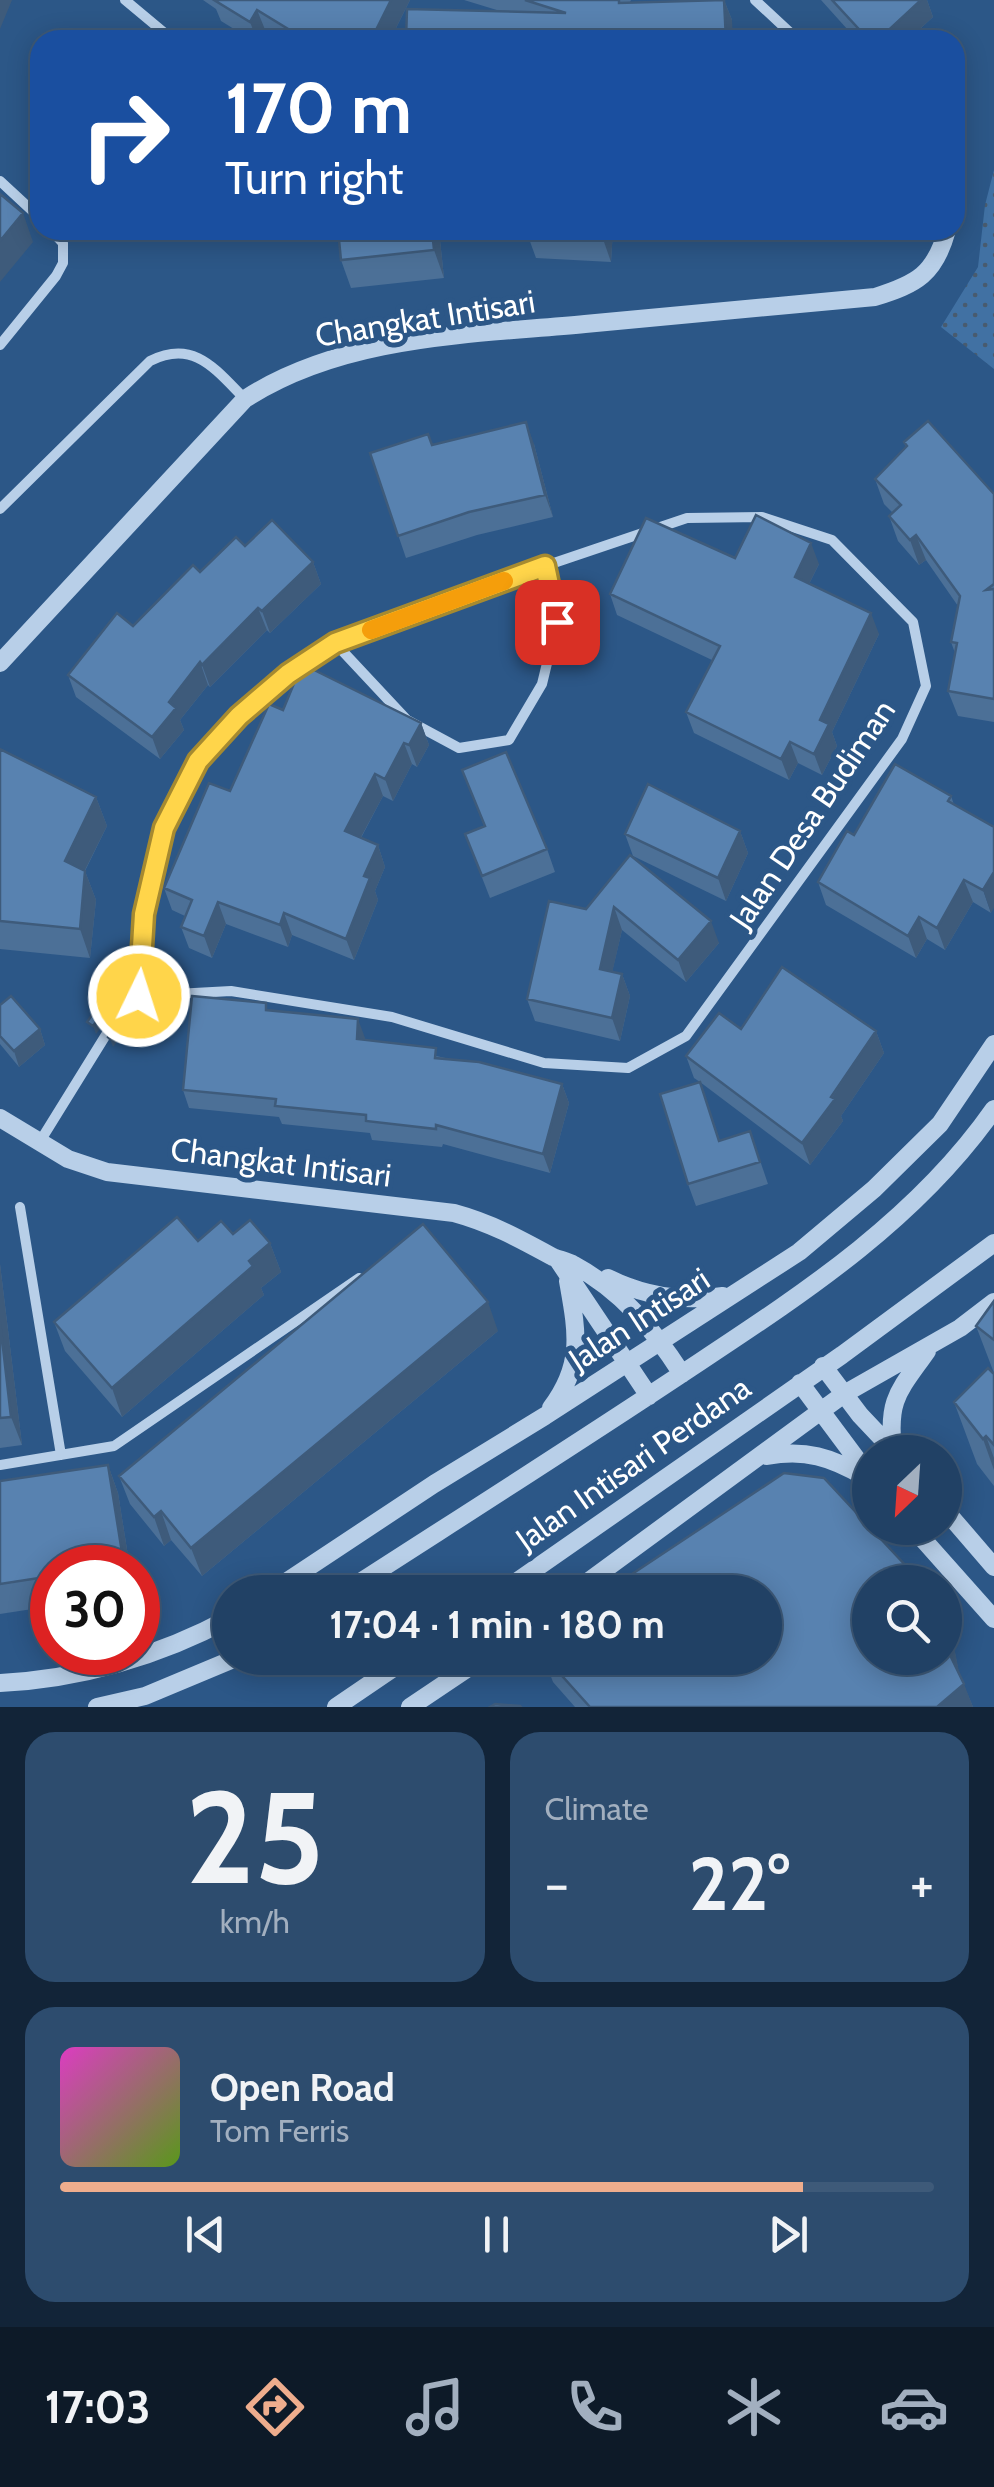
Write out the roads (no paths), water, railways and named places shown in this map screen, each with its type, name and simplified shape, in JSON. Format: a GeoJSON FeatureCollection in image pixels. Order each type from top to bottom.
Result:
{"type":"FeatureCollection","features":[{"type":"Feature","properties":{"kind":"street"},"geometry":{"type":"LineString","coordinates":[[125,0],[161,30]]}},
{"type":"Feature","properties":{"kind":"street"},"geometry":{"type":"LineString","coordinates":[[755,0],[787,30]]}},
{"type":"Feature","properties":{"kind":"street"},"geometry":{"type":"LineString","coordinates":[[0,181],[30,209]]}},
{"type":"Feature","properties":{"kind":"street"},"geometry":{"type":"LineString","coordinates":[[0,345],[63,262],[61,240]]}},
{"type":"Feature","properties":{"kind":"street","name":"Changkat Intisari"},"geometry":{"type":"LineString","coordinates":[[0,663],[245,400],[275,380],[343,354],[450,337],[875,297],[925,275],[940,257],[944,240]]}},
{"type":"Feature","properties":{"kind":"street"},"geometry":{"type":"LineString","coordinates":[[0,508],[150,361],[168,352],[186,352],[206,362],[245,400]]}},
{"type":"Feature","properties":{"kind":"street","name":"Jalan Desa Budiman"},"geometry":{"type":"LineString","coordinates":[[762,517],[832,540],[913,622],[926,686],[902,739],[686,1036],[628,1068],[544,1064],[392,1017],[230,991],[139,996],[144,914],[164,828],[198,761],[239,716],[288,674],[335,643],[545,566],[687,518],[762,517]]}},
{"type":"Feature","properties":{"kind":"street"},"geometry":{"type":"LineString","coordinates":[[335,643],[407,720],[458,748],[509,740],[542,684],[557,622],[545,566]]}},
{"type":"Feature","properties":{"kind":"street"},"geometry":{"type":"LineString","coordinates":[[38,1144],[109,1030],[139,996]]}},
{"type":"Feature","properties":{"kind":"street","name":"Jalan Intisari"},"geometry":{"type":"LineString","coordinates":[[297,1575],[799,1252],[874,1189],[940,1124],[994,1044]]}},
{"type":"Feature","properties":{"kind":"street"},"geometry":{"type":"LineString","coordinates":[[371,1575],[807,1290],[894,1222],[961,1154],[994,1110]]}},
{"type":"Feature","properties":{"kind":"street","name":"Changkat Intisari"},"geometry":{"type":"LineString","coordinates":[[0,1118],[38,1144],[86,1167],[107,1172],[454,1213],[492,1224],[614,1290],[661,1341],[682,1374]]}},
{"type":"Feature","properties":{"kind":"street"},"geometry":{"type":"LineString","coordinates":[[20,1207],[62,1455]]}},
{"type":"Feature","properties":{"kind":"street","name":"Jalan Intisari Perdana"},"geometry":{"type":"LineString","coordinates":[[526,1575],[994,1244]]}},
{"type":"Feature","properties":{"kind":"street"},"geometry":{"type":"LineString","coordinates":[[545,1416],[567,1386],[575,1366],[576,1324],[565,1266],[654,1294],[694,1300],[734,1294]]}},
{"type":"Feature","properties":{"kind":"street","name":"Changkat Intisari"},"geometry":{"type":"LineString","coordinates":[[565,1266],[649,1396]]}},
{"type":"Feature","properties":{"kind":"street"},"geometry":{"type":"LineString","coordinates":[[0,1465],[114,1446],[373,1269]]}},
{"type":"Feature","properties":{"kind":"street","name":"Jalan Intisari Perdana"},"geometry":{"type":"LineString","coordinates":[[598,1575],[844,1394],[930,1346],[994,1302]]}},
{"type":"Feature","properties":{"kind":"street"},"geometry":{"type":"LineString","coordinates":[[892,1435],[895,1396],[930,1346]]}},
{"type":"Feature","properties":{"kind":"street"},"geometry":{"type":"LineString","coordinates":[[823,1366],[880,1435]]}},
{"type":"Feature","properties":{"kind":"street"},"geometry":{"type":"LineString","coordinates":[[800,1383],[852,1454]]}},
{"type":"Feature","properties":{"kind":"street"},"geometry":{"type":"LineString","coordinates":[[761,1457],[791,1451],[812,1453],[852,1469]]}},
{"type":"Feature","properties":{"kind":"street"},"geometry":{"type":"LineString","coordinates":[[962,1530],[994,1567]]}},
{"type":"Feature","properties":{"kind":"street"},"geometry":{"type":"LineString","coordinates":[[928,1545],[994,1619]]}},
{"type":"Feature","properties":{"kind":"street"},"geometry":{"type":"LineString","coordinates":[[0,1683],[93,1670],[150,1654],[212,1626]]}},
{"type":"Feature","properties":{"kind":"street"},"geometry":{"type":"LineString","coordinates":[[97,1707],[145,1696],[212,1668]]}},
{"type":"Feature","properties":{"kind":"street"},"geometry":{"type":"LineString","coordinates":[[336,1707],[383,1675]]}},
{"type":"Feature","properties":{"kind":"street"},"geometry":{"type":"LineString","coordinates":[[410,1707],[458,1675]]}}]}
